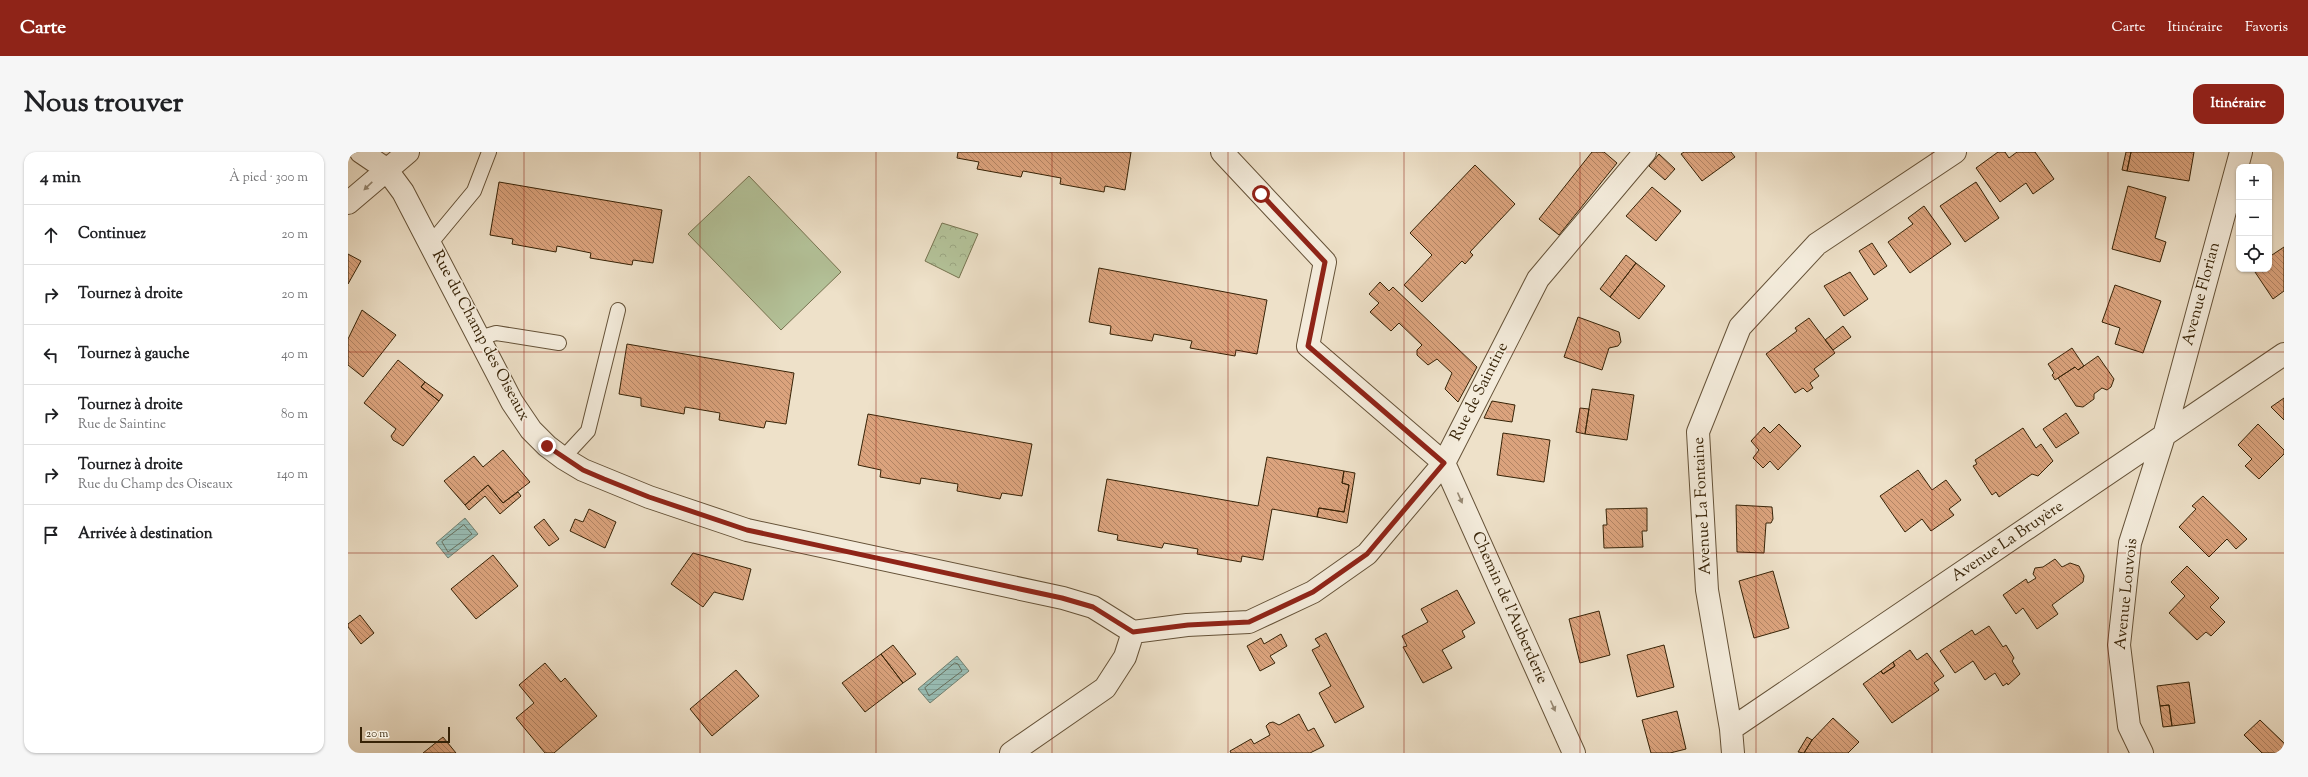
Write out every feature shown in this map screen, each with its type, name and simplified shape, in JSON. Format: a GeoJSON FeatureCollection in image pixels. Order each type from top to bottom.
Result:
{"type":"FeatureCollection","features":[{"type":"Feature","properties":{"kind":"street"},"geometry":{"type":"LineString","coordinates":[[364,154],[407,152]]}},
{"type":"Feature","properties":{"kind":"street"},"geometry":{"type":"LineString","coordinates":[[348,203],[407,152]]}},
{"type":"Feature","properties":{"kind":"street"},"geometry":{"type":"LineString","coordinates":[[1222,152],[1325,262],[1308,346],[1444,463]]}},
{"type":"Feature","properties":{"kind":"street","name":"Rue de Saintine"},"geometry":{"type":"LineString","coordinates":[[1133,632],[1188,625],[1249,622],[1313,592],[1367,554],[1444,463],[1538,279],[1645,152]]}},
{"type":"Feature","properties":{"kind":"street","name":"Avenue La Fontaine"},"geometry":{"type":"LineString","coordinates":[[1734,753],[1707,590],[1698,432],[1740,327],[1817,244],[1955,152]]}},
{"type":"Feature","properties":{"kind":"street","name":"Avenue Florian"},"geometry":{"type":"LineString","coordinates":[[2164,436],[2241,152]]}},
{"type":"Feature","properties":{"kind":"street","name":"Rue du Champ des Oiseaux"},"geometry":{"type":"LineString","coordinates":[[364,154],[386,169],[403,192],[512,402],[531,430],[547,446],[563,458],[583,470],[649,497],[747,530],[1062,598],[1093,607],[1133,632]]}},
{"type":"Feature","properties":{"kind":"street","name":"Avenue La Bruyère"},"geometry":{"type":"LineString","coordinates":[[1731,729],[2284,354]]}},
{"type":"Feature","properties":{"kind":"street","name":"Avenue Louvois"},"geometry":{"type":"LineString","coordinates":[[2142,753],[2129,726],[2119,645],[2130,543],[2164,436]]}},
{"type":"Feature","properties":{"kind":"street","name":"Chemin de l'Auberderie"},"geometry":{"type":"LineString","coordinates":[[1444,463],[1574,753]]}},
{"type":"Feature","properties":{"kind":"street"},"geometry":{"type":"LineString","coordinates":[[1011,753],[1105,688],[1125,657],[1133,632]]}},
{"type":"Feature","properties":{"kind":"lane"},"geometry":{"type":"LineString","coordinates":[[430,244],[474,191],[489,152]]}},
{"type":"Feature","properties":{"kind":"lane"},"geometry":{"type":"LineString","coordinates":[[563,458],[588,431],[618,310]]}},
{"type":"Feature","properties":{"kind":"lane"},"geometry":{"type":"LineString","coordinates":[[478,338],[496,333],[559,343]]}},
{"type":"Feature","properties":{"kind":"green space"},"geometry":{"type":"Polygon","coordinates":[[[749,176],[841,272],[781,330],[688,234],[749,176]]]}},
{"type":"Feature","properties":{"kind":"green space"},"geometry":{"type":"Polygon","coordinates":[[[942,223],[978,234],[959,278],[925,261],[942,223]]]}},
{"type":"Feature","properties":{"kind":"water"},"geometry":{"type":"Polygon","coordinates":[[[465,518],[478,534],[448,558],[436,543],[465,518]]]}},
{"type":"Feature","properties":{"kind":"water"},"geometry":{"type":"Polygon","coordinates":[[[957,656],[969,671],[930,703],[918,689],[957,656]]]}},
{"type":"Feature","properties":{"kind":"building"},"geometry":{"type":"Polygon","coordinates":[[[958,152],[1131,152],[1125,190],[1105,186],[1104,192],[1060,184],[1061,178],[1023,171],[1021,177],[977,169],[979,162],[957,158],[958,152]]]}},
{"type":"Feature","properties":{"kind":"building"},"geometry":{"type":"Polygon","coordinates":[[[1592,152],[1604,152],[1617,163],[1559,235],[1539,219],[1592,152]]]}},
{"type":"Feature","properties":{"kind":"building"},"geometry":{"type":"Polygon","coordinates":[[[1684,152],[1731,152],[1735,157],[1702,181],[1681,154],[1684,152]]]}},
{"type":"Feature","properties":{"kind":"building"},"geometry":{"type":"Polygon","coordinates":[[[1998,152],[2005,152],[2009,158],[2017,152],[2035,152],[2054,179],[2033,194],[2026,183],[2000,202],[1976,168],[1998,152]]]}},
{"type":"Feature","properties":{"kind":"building"},"geometry":{"type":"Polygon","coordinates":[[[2126,152],[2131,152],[2127,171],[2122,170],[2126,152]]]}},
{"type":"Feature","properties":{"kind":"building"},"geometry":{"type":"Polygon","coordinates":[[[2131,152],[2194,152],[2189,181],[2127,171],[2131,152]]]}},
{"type":"Feature","properties":{"kind":"building"},"geometry":{"type":"Polygon","coordinates":[[[1659,154],[1675,169],[1665,180],[1649,166],[1659,154]]]}},
{"type":"Feature","properties":{"kind":"building"},"geometry":{"type":"Polygon","coordinates":[[[1475,165],[1515,204],[1470,252],[1473,255],[1465,264],[1462,261],[1422,302],[1404,285],[1432,255],[1410,233],[1475,165]]]}},
{"type":"Feature","properties":{"kind":"building"},"geometry":{"type":"Polygon","coordinates":[[[499,182],[662,210],[653,263],[633,260],[632,265],[590,258],[591,253],[557,246],[556,252],[512,244],[513,239],[490,235],[499,182]]]}},
{"type":"Feature","properties":{"kind":"building"},"geometry":{"type":"Polygon","coordinates":[[[1976,182],[1999,218],[1965,242],[1940,206],[1976,182]]]}},
{"type":"Feature","properties":{"kind":"building"},"geometry":{"type":"Polygon","coordinates":[[[2128,186],[2166,197],[2155,238],[2166,242],[2160,262],[2112,249],[2128,186]]]}},
{"type":"Feature","properties":{"kind":"building"},"geometry":{"type":"Polygon","coordinates":[[[1652,187],[1681,211],[1656,241],[1626,216],[1652,187]]]}},
{"type":"Feature","properties":{"kind":"building"},"geometry":{"type":"Polygon","coordinates":[[[1924,206],[1951,244],[1910,273],[1888,242],[1913,224],[1908,218],[1924,206]]]}},
{"type":"Feature","properties":{"kind":"building"},"geometry":{"type":"Polygon","coordinates":[[[1872,243],[1887,266],[1874,275],[1859,251],[1872,243]]]}},
{"type":"Feature","properties":{"kind":"building"},"geometry":{"type":"Polygon","coordinates":[[[2284,247],[2284,291],[2273,299],[2255,272],[2272,272],[2272,255],[2284,247]]]}},
{"type":"Feature","properties":{"kind":"building"},"geometry":{"type":"Polygon","coordinates":[[[348,254],[361,261],[348,284],[348,254]]]}},
{"type":"Feature","properties":{"kind":"building"},"geometry":{"type":"Polygon","coordinates":[[[1626,255],[1636,263],[1610,297],[1600,289],[1626,255]]]}},
{"type":"Feature","properties":{"kind":"building"},"geometry":{"type":"Polygon","coordinates":[[[1636,263],[1665,286],[1639,319],[1610,297],[1636,263]]]}},
{"type":"Feature","properties":{"kind":"building"},"geometry":{"type":"Polygon","coordinates":[[[1099,268],[1267,300],[1257,354],[1236,350],[1235,356],[1190,348],[1192,341],[1154,334],[1152,341],[1110,334],[1111,326],[1089,322],[1099,268]]]}},
{"type":"Feature","properties":{"kind":"building"},"geometry":{"type":"Polygon","coordinates":[[[1850,272],[1868,299],[1844,316],[1824,286],[1850,272]]]}},
{"type":"Feature","properties":{"kind":"building"},"geometry":{"type":"Polygon","coordinates":[[[1380,282],[1389,291],[1393,287],[1477,367],[1458,402],[1445,389],[1452,373],[1437,359],[1428,365],[1417,355],[1417,350],[1422,345],[1399,323],[1391,331],[1370,312],[1379,303],[1369,294],[1380,282]]]}},
{"type":"Feature","properties":{"kind":"building"},"geometry":{"type":"Polygon","coordinates":[[[2115,285],[2161,301],[2143,353],[2115,344],[2120,328],[2102,322],[2115,285]]]}},
{"type":"Feature","properties":{"kind":"building"},"geometry":{"type":"Polygon","coordinates":[[[362,310],[396,335],[363,377],[348,365],[348,339],[362,310]]]}},
{"type":"Feature","properties":{"kind":"building"},"geometry":{"type":"Polygon","coordinates":[[[1578,317],[1619,332],[1621,342],[1618,346],[1609,348],[1602,370],[1564,357],[1578,317]]]}},
{"type":"Feature","properties":{"kind":"building"},"geometry":{"type":"Polygon","coordinates":[[[1809,318],[1835,353],[1814,369],[1819,376],[1810,383],[1813,388],[1807,392],[1803,388],[1795,393],[1766,354],[1797,331],[1795,328],[1809,318]]]}},
{"type":"Feature","properties":{"kind":"building"},"geometry":{"type":"Polygon","coordinates":[[[1843,326],[1851,337],[1833,350],[1825,340],[1843,326]]]}},
{"type":"Feature","properties":{"kind":"building"},"geometry":{"type":"Polygon","coordinates":[[[627,344],[794,373],[786,424],[766,421],[764,428],[719,420],[720,413],[685,407],[684,414],[641,406],[641,398],[619,394],[627,344]]]}},
{"type":"Feature","properties":{"kind":"building"},"geometry":{"type":"Polygon","coordinates":[[[2072,348],[2084,366],[2078,370],[2075,367],[2055,380],[2052,375],[2054,373],[2048,364],[2072,348]]]}},
{"type":"Feature","properties":{"kind":"building"},"geometry":{"type":"Polygon","coordinates":[[[2098,356],[2114,379],[2111,387],[2107,390],[2102,388],[2094,394],[2094,399],[2083,407],[2076,406],[2058,378],[2075,367],[2078,370],[2098,356]]]}},
{"type":"Feature","properties":{"kind":"building"},"geometry":{"type":"Polygon","coordinates":[[[398,360],[425,382],[421,387],[439,401],[403,446],[393,440],[391,436],[396,429],[364,403],[398,360]]]}},
{"type":"Feature","properties":{"kind":"building"},"geometry":{"type":"Polygon","coordinates":[[[425,382],[443,395],[439,401],[421,387],[425,382]]]}},
{"type":"Feature","properties":{"kind":"building"},"geometry":{"type":"Polygon","coordinates":[[[1592,389],[1634,395],[1627,440],[1585,434],[1592,389]]]}},
{"type":"Feature","properties":{"kind":"building"},"geometry":{"type":"Polygon","coordinates":[[[2284,398],[2284,420],[2271,407],[2284,398]]]}},
{"type":"Feature","properties":{"kind":"building"},"geometry":{"type":"Polygon","coordinates":[[[1492,401],[1515,405],[1512,422],[1484,418],[1492,401]]]}},
{"type":"Feature","properties":{"kind":"building"},"geometry":{"type":"Polygon","coordinates":[[[1580,408],[1589,409],[1585,434],[1576,432],[1580,408]]]}},
{"type":"Feature","properties":{"kind":"building"},"geometry":{"type":"Polygon","coordinates":[[[2066,413],[2079,433],[2056,448],[2043,429],[2066,413]]]}},
{"type":"Feature","properties":{"kind":"building"},"geometry":{"type":"Polygon","coordinates":[[[868,414],[1032,444],[1022,496],[1002,493],[1000,499],[957,491],[958,484],[921,478],[920,484],[880,477],[881,470],[858,465],[868,414]]]}},
{"type":"Feature","properties":{"kind":"building"},"geometry":{"type":"Polygon","coordinates":[[[1779,424],[1801,446],[1778,470],[1770,461],[1763,468],[1753,458],[1759,450],[1751,441],[1764,427],[1770,433],[1779,424]]]}},
{"type":"Feature","properties":{"kind":"building"},"geometry":{"type":"Polygon","coordinates":[[[2258,424],[2284,450],[2284,454],[2259,479],[2245,466],[2252,459],[2238,445],[2258,424]]]}},
{"type":"Feature","properties":{"kind":"building"},"geometry":{"type":"Polygon","coordinates":[[[2023,428],[2036,448],[2041,444],[2053,461],[2038,476],[2032,474],[1999,497],[1996,492],[1992,495],[1973,466],[1977,464],[1975,460],[2023,428]]]}},
{"type":"Feature","properties":{"kind":"building"},"geometry":{"type":"Polygon","coordinates":[[[1503,433],[1550,440],[1544,482],[1497,475],[1503,433]]]}},
{"type":"Feature","properties":{"kind":"building"},"geometry":{"type":"Polygon","coordinates":[[[503,450],[530,482],[503,503],[488,485],[465,505],[444,481],[474,456],[483,467],[503,450]]]}},
{"type":"Feature","properties":{"kind":"building"},"geometry":{"type":"Polygon","coordinates":[[[1267,457],[1344,471],[1342,483],[1349,485],[1344,512],[1319,508],[1317,517],[1272,509],[1263,560],[1242,556],[1241,562],[1197,554],[1198,549],[1164,543],[1162,548],[1117,540],[1118,535],[1098,531],[1107,479],[1258,506],[1267,457]]]}},
{"type":"Feature","properties":{"kind":"building"},"geometry":{"type":"Polygon","coordinates":[[[1918,470],[1932,490],[1946,480],[1961,500],[1949,509],[1954,515],[1931,531],[1922,519],[1905,532],[1880,496],[1918,470]]]}},
{"type":"Feature","properties":{"kind":"building"},"geometry":{"type":"Polygon","coordinates":[[[1344,471],[1355,473],[1347,523],[1317,517],[1319,508],[1344,512],[1349,485],[1342,483],[1344,471]]]}},
{"type":"Feature","properties":{"kind":"building"},"geometry":{"type":"Polygon","coordinates":[[[488,485],[503,503],[518,492],[521,496],[500,514],[485,496],[469,510],[465,505],[488,485]]]}},
{"type":"Feature","properties":{"kind":"building"},"geometry":{"type":"Polygon","coordinates":[[[2203,496],[2247,539],[2236,549],[2227,539],[2209,557],[2179,527],[2196,509],[2192,506],[2203,496]]]}},
{"type":"Feature","properties":{"kind":"building"},"geometry":{"type":"Polygon","coordinates":[[[1736,505],[1772,507],[1773,519],[1771,523],[1766,523],[1764,553],[1737,552],[1736,505]]]}},
{"type":"Feature","properties":{"kind":"building"},"geometry":{"type":"Polygon","coordinates":[[[1647,508],[1647,531],[1642,531],[1643,547],[1604,548],[1603,525],[1607,525],[1606,509],[1647,508]]]}},
{"type":"Feature","properties":{"kind":"building"},"geometry":{"type":"Polygon","coordinates":[[[589,509],[616,522],[605,548],[570,531],[575,519],[583,522],[589,509]]]}},
{"type":"Feature","properties":{"kind":"building"},"geometry":{"type":"Polygon","coordinates":[[[544,519],[559,539],[549,546],[534,527],[544,519]]]}},
{"type":"Feature","properties":{"kind":"building"},"geometry":{"type":"Polygon","coordinates":[[[693,553],[751,569],[743,600],[714,592],[703,607],[671,584],[693,553]]]}},
{"type":"Feature","properties":{"kind":"building"},"geometry":{"type":"Polygon","coordinates":[[[493,555],[518,586],[476,619],[451,589],[493,555]]]}},
{"type":"Feature","properties":{"kind":"building"},"geometry":{"type":"Polygon","coordinates":[[[2055,559],[2062,567],[2070,563],[2079,566],[2084,576],[2083,582],[2052,605],[2058,614],[2037,629],[2023,608],[2016,614],[2003,595],[2026,579],[2028,583],[2036,578],[2033,574],[2035,568],[2043,567],[2055,559]]]}},
{"type":"Feature","properties":{"kind":"building"},"geometry":{"type":"Polygon","coordinates":[[[2187,566],[2219,598],[2210,607],[2225,622],[2211,636],[2206,632],[2197,640],[2169,613],[2185,596],[2171,582],[2187,566]]]}},
{"type":"Feature","properties":{"kind":"building"},"geometry":{"type":"Polygon","coordinates":[[[1773,571],[1789,628],[1754,638],[1739,581],[1773,571]]]}},
{"type":"Feature","properties":{"kind":"building"},"geometry":{"type":"Polygon","coordinates":[[[1457,590],[1475,623],[1462,631],[1465,637],[1442,650],[1452,668],[1423,683],[1403,647],[1407,646],[1402,636],[1428,622],[1421,609],[1457,590]]]}},
{"type":"Feature","properties":{"kind":"building"},"geometry":{"type":"Polygon","coordinates":[[[1599,611],[1610,655],[1580,663],[1569,619],[1599,611]]]}},
{"type":"Feature","properties":{"kind":"building"},"geometry":{"type":"Polygon","coordinates":[[[360,615],[374,633],[361,644],[348,627],[348,624],[360,615]]]}},
{"type":"Feature","properties":{"kind":"building"},"geometry":{"type":"Polygon","coordinates":[[[1989,626],[2003,647],[2006,645],[2014,658],[2012,661],[2020,674],[2008,685],[2007,683],[2003,686],[1995,673],[1985,680],[1973,661],[1955,673],[1940,651],[1972,630],[1975,635],[1989,626]]]}},
{"type":"Feature","properties":{"kind":"building"},"geometry":{"type":"Polygon","coordinates":[[[1326,633],[1364,707],[1335,723],[1319,693],[1331,686],[1312,650],[1320,646],[1315,639],[1326,633]]]}},
{"type":"Feature","properties":{"kind":"building"},"geometry":{"type":"Polygon","coordinates":[[[1281,634],[1287,646],[1270,656],[1275,663],[1260,671],[1247,646],[1261,638],[1264,644],[1281,634]]]}},
{"type":"Feature","properties":{"kind":"building"},"geometry":{"type":"Polygon","coordinates":[[[893,645],[916,674],[903,683],[881,654],[893,645]]]}},
{"type":"Feature","properties":{"kind":"building"},"geometry":{"type":"Polygon","coordinates":[[[1664,645],[1674,687],[1637,697],[1627,655],[1664,645]]]}},
{"type":"Feature","properties":{"kind":"building"},"geometry":{"type":"Polygon","coordinates":[[[1910,650],[1917,660],[1927,653],[1944,676],[1934,683],[1939,690],[1892,723],[1863,684],[1881,671],[1883,674],[1895,666],[1893,662],[1910,650]]]}},
{"type":"Feature","properties":{"kind":"building"},"geometry":{"type":"Polygon","coordinates":[[[881,654],[903,683],[865,712],[842,683],[881,654]]]}},
{"type":"Feature","properties":{"kind":"building"},"geometry":{"type":"Polygon","coordinates":[[[1893,662],[1895,666],[1883,674],[1881,671],[1893,662]]]}},
{"type":"Feature","properties":{"kind":"building"},"geometry":{"type":"Polygon","coordinates":[[[545,663],[561,682],[565,678],[597,716],[554,753],[545,753],[516,718],[534,703],[519,685],[545,663]]]}},
{"type":"Feature","properties":{"kind":"building"},"geometry":{"type":"Polygon","coordinates":[[[736,670],[759,696],[712,736],[690,709],[736,670]]]}},
{"type":"Feature","properties":{"kind":"building"},"geometry":{"type":"Polygon","coordinates":[[[2189,682],[2195,723],[2172,726],[2169,705],[2160,706],[2157,686],[2189,682]]]}},
{"type":"Feature","properties":{"kind":"building"},"geometry":{"type":"Polygon","coordinates":[[[2169,705],[2172,726],[2163,727],[2160,706],[2169,705]]]}},
{"type":"Feature","properties":{"kind":"building"},"geometry":{"type":"Polygon","coordinates":[[[1677,711],[1686,749],[1670,753],[1651,753],[1642,720],[1677,711]]]}},
{"type":"Feature","properties":{"kind":"building"},"geometry":{"type":"Polygon","coordinates":[[[1299,714],[1308,731],[1314,728],[1324,746],[1310,753],[1231,753],[1230,751],[1251,739],[1254,744],[1270,735],[1266,726],[1269,723],[1273,722],[1279,725],[1299,714]]]}},
{"type":"Feature","properties":{"kind":"building"},"geometry":{"type":"Polygon","coordinates":[[[1833,718],[1859,742],[1848,753],[1804,753],[1812,740],[1833,718]]]}},
{"type":"Feature","properties":{"kind":"building"},"geometry":{"type":"Polygon","coordinates":[[[2260,720],[2284,743],[2284,753],[2262,753],[2244,735],[2260,720]]]}},
{"type":"Feature","properties":{"kind":"building"},"geometry":{"type":"Polygon","coordinates":[[[443,737],[456,753],[423,753],[443,737]]]}},
{"type":"Feature","properties":{"kind":"building"},"geometry":{"type":"Polygon","coordinates":[[[1807,737],[1812,740],[1804,753],[1798,752],[1807,737]]]}},
{"type":"Feature","properties":{"kind":"route"},"geometry":{"type":"LineString","coordinates":[[547,446],[583,470],[604,479],[649,497],[747,530],[1062,598],[1093,607],[1133,632],[1188,625],[1249,622],[1313,592],[1367,554],[1444,463],[1308,346],[1325,262],[1261,194]]}}]}
